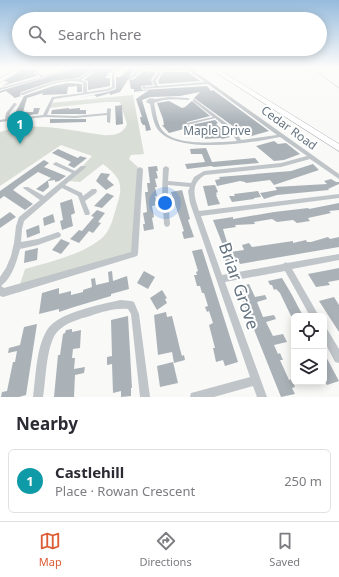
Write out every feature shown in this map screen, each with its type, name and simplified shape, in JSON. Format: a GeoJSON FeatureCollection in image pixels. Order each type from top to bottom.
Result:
{"type":"FeatureCollection","features":[{"type":"Feature","properties":{"kind":"highway"},"geometry":{"type":"LineString","coordinates":[[241,87],[339,148]]}},
{"type":"Feature","properties":{"kind":"street"},"geometry":{"type":"LineString","coordinates":[[22,94],[47,87]]}},
{"type":"Feature","properties":{"kind":"street"},"geometry":{"type":"LineString","coordinates":[[85,87],[85,92]]}},
{"type":"Feature","properties":{"kind":"street"},"geometry":{"type":"LineString","coordinates":[[45,116],[53,98],[113,88],[114,87]]}},
{"type":"Feature","properties":{"kind":"street"},"geometry":{"type":"LineString","coordinates":[[144,87],[162,87]]}},
{"type":"Feature","properties":{"kind":"street","name":"Cedar Road"},"geometry":{"type":"LineString","coordinates":[[213,87],[339,177]]}},
{"type":"Feature","properties":{"kind":"street","name":"Maple Drive"},"geometry":{"type":"LineString","coordinates":[[216,117],[194,100],[196,98],[192,96],[188,97],[188,99],[178,101],[169,98],[154,102],[160,129],[170,139],[190,144],[258,141],[281,135]]}},
{"type":"Feature","properties":{"kind":"street"},"geometry":{"type":"LineString","coordinates":[[7,120],[8,113],[15,104]]}},
{"type":"Feature","properties":{"kind":"street"},"geometry":{"type":"LineString","coordinates":[[0,121],[45,116],[75,117],[109,112],[109,122]]}},
{"type":"Feature","properties":{"kind":"street"},"geometry":{"type":"LineString","coordinates":[[188,124],[216,117],[235,133],[240,142]]}},
{"type":"Feature","properties":{"kind":"street"},"geometry":{"type":"LineString","coordinates":[[165,183],[192,185],[196,178],[204,173],[281,165],[311,157]]}},
{"type":"Feature","properties":{"kind":"street"},"geometry":{"type":"LineString","coordinates":[[56,164],[76,172]]}},
{"type":"Feature","properties":{"kind":"street"},"geometry":{"type":"LineString","coordinates":[[0,283],[7,274],[17,246],[21,219],[83,167]]}},
{"type":"Feature","properties":{"kind":"street"},"geometry":{"type":"LineString","coordinates":[[166,168],[165,207],[167,224]]}},
{"type":"Feature","properties":{"kind":"street"},"geometry":{"type":"LineString","coordinates":[[0,290],[3,293],[134,254],[140,169]]}},
{"type":"Feature","properties":{"kind":"street"},"geometry":{"type":"LineString","coordinates":[[61,185],[80,195],[87,213]]}},
{"type":"Feature","properties":{"kind":"street","name":"Briar Grove"},"geometry":{"type":"LineString","coordinates":[[192,185],[192,197],[197,214],[262,397]]}},
{"type":"Feature","properties":{"kind":"street"},"geometry":{"type":"LineString","coordinates":[[26,188],[44,199]]}},
{"type":"Feature","properties":{"kind":"street"},"geometry":{"type":"LineString","coordinates":[[82,199],[94,191]]}},
{"type":"Feature","properties":{"kind":"street"},"geometry":{"type":"LineString","coordinates":[[197,214],[339,196]]}},
{"type":"Feature","properties":{"kind":"street"},"geometry":{"type":"LineString","coordinates":[[17,246],[38,242],[58,235]]}},
{"type":"Feature","properties":{"kind":"street"},"geometry":{"type":"LineString","coordinates":[[220,279],[339,256]]}},
{"type":"Feature","properties":{"kind":"street"},"geometry":{"type":"LineString","coordinates":[[286,266],[313,313]]}},
{"type":"Feature","properties":{"kind":"street"},"geometry":{"type":"LineString","coordinates":[[38,397],[46,343],[50,332],[64,320],[127,303],[131,305],[136,314],[145,397]]}},
{"type":"Feature","properties":{"kind":"street"},"geometry":{"type":"LineString","coordinates":[[327,337],[339,358]]}},
{"type":"Feature","properties":{"kind":"street"},"geometry":{"type":"LineString","coordinates":[[196,397],[256,380]]}},
{"type":"Feature","properties":{"kind":"shaded area"},"geometry":{"type":"Polygon","coordinates":[[[133,95],[144,154],[131,155],[129,159],[140,169],[134,254],[17,293],[25,269],[77,253],[104,236],[109,230],[119,198],[120,186],[117,177],[103,164],[80,182],[69,181],[92,156],[61,145],[0,186],[0,132],[25,127],[38,127],[114,135],[121,132],[127,124],[120,102],[48,108],[50,103],[133,95]]]}},
{"type":"Feature","properties":{"kind":"building"},"geometry":{"type":"Polygon","coordinates":[[[15,87],[37,87],[21,92],[21,96],[15,98],[6,91],[0,93],[0,91],[15,87]]]}},
{"type":"Feature","properties":{"kind":"building"},"geometry":{"type":"Polygon","coordinates":[[[51,87],[72,87],[68,87],[67,94],[42,95],[43,93],[27,98],[23,112],[33,112],[34,108],[40,108],[38,114],[13,117],[24,96],[51,87]]]}},
{"type":"Feature","properties":{"kind":"building"},"geometry":{"type":"Polygon","coordinates":[[[77,87],[82,87],[82,92],[77,92],[77,87]]]}},
{"type":"Feature","properties":{"kind":"building"},"geometry":{"type":"Polygon","coordinates":[[[88,87],[107,87],[88,90],[88,87]]]}},
{"type":"Feature","properties":{"kind":"building"},"geometry":{"type":"Polygon","coordinates":[[[116,87],[124,87],[120,92],[110,95],[110,93],[97,97],[94,95],[77,98],[108,92],[116,89],[116,87]]]}},
{"type":"Feature","properties":{"kind":"building"},"geometry":{"type":"Polygon","coordinates":[[[131,87],[141,87],[142,90],[207,87],[211,91],[213,90],[269,131],[248,137],[194,98],[200,92],[180,96],[150,97],[142,100],[151,130],[146,131],[145,125],[141,122],[140,117],[142,117],[136,99],[149,90],[134,92],[134,89],[131,89],[131,87]]]}},
{"type":"Feature","properties":{"kind":"building"},"geometry":{"type":"Polygon","coordinates":[[[169,101],[182,108],[192,101],[210,116],[187,122],[186,126],[215,120],[218,123],[216,124],[230,137],[222,139],[204,139],[191,127],[169,133],[162,125],[164,125],[163,119],[157,103],[169,101]]]}},
{"type":"Feature","properties":{"kind":"building"},"geometry":{"type":"Polygon","coordinates":[[[122,105],[123,124],[116,125],[115,106],[122,105]]]}},
{"type":"Feature","properties":{"kind":"building"},"geometry":{"type":"Polygon","coordinates":[[[80,108],[80,110],[86,110],[86,114],[51,114],[52,110],[80,108]]]}},
{"type":"Feature","properties":{"kind":"building"},"geometry":{"type":"Polygon","coordinates":[[[50,119],[86,119],[86,122],[50,123],[50,119]]]}},
{"type":"Feature","properties":{"kind":"building"},"geometry":{"type":"Polygon","coordinates":[[[274,141],[278,144],[286,143],[300,154],[284,160],[274,161],[256,146],[274,141]]]}},
{"type":"Feature","properties":{"kind":"building"},"geometry":{"type":"Polygon","coordinates":[[[206,148],[212,162],[255,158],[259,163],[187,169],[185,164],[205,162],[202,154],[191,154],[190,149],[206,148]]]}},
{"type":"Feature","properties":{"kind":"building"},"geometry":{"type":"Polygon","coordinates":[[[58,149],[78,158],[80,156],[87,158],[74,168],[68,165],[71,162],[52,153],[58,149]]]}},
{"type":"Feature","properties":{"kind":"building"},"geometry":{"type":"Polygon","coordinates":[[[44,160],[49,163],[44,167],[66,176],[59,181],[48,181],[49,187],[43,192],[36,189],[51,178],[38,172],[19,185],[13,190],[33,204],[25,210],[4,196],[0,199],[0,191],[44,160]]]}},
{"type":"Feature","properties":{"kind":"building"},"geometry":{"type":"Polygon","coordinates":[[[313,164],[319,170],[274,185],[270,180],[246,183],[240,181],[217,186],[215,180],[220,179],[219,177],[291,171],[313,164]]]}},
{"type":"Feature","properties":{"kind":"building"},"geometry":{"type":"Polygon","coordinates":[[[157,166],[158,171],[156,171],[158,178],[155,179],[157,187],[155,187],[157,196],[155,196],[157,205],[152,206],[154,229],[144,231],[143,224],[145,224],[143,213],[147,212],[145,192],[148,192],[147,183],[150,183],[148,167],[157,166]]]}},
{"type":"Feature","properties":{"kind":"building"},"geometry":{"type":"Polygon","coordinates":[[[101,173],[110,174],[107,179],[114,185],[106,190],[96,181],[101,173]]]}},
{"type":"Feature","properties":{"kind":"building"},"geometry":{"type":"Polygon","coordinates":[[[331,179],[339,182],[339,184],[328,189],[329,190],[277,195],[264,199],[260,193],[277,190],[275,187],[327,184],[324,181],[331,179]]]}},
{"type":"Feature","properties":{"kind":"building"},"geometry":{"type":"Polygon","coordinates":[[[215,185],[218,192],[216,195],[220,204],[208,206],[203,186],[215,185]]]}},
{"type":"Feature","properties":{"kind":"building"},"geometry":{"type":"Polygon","coordinates":[[[182,190],[190,219],[188,220],[194,237],[184,239],[182,232],[184,231],[171,192],[182,190]]]}},
{"type":"Feature","properties":{"kind":"building"},"geometry":{"type":"Polygon","coordinates":[[[258,191],[261,197],[254,199],[232,202],[229,196],[235,196],[234,194],[258,191]]]}},
{"type":"Feature","properties":{"kind":"building"},"geometry":{"type":"Polygon","coordinates":[[[107,193],[114,196],[102,208],[94,206],[107,193]]]}},
{"type":"Feature","properties":{"kind":"building"},"geometry":{"type":"Polygon","coordinates":[[[72,199],[75,213],[71,215],[73,226],[62,230],[60,221],[63,220],[60,203],[72,199]]]}},
{"type":"Feature","properties":{"kind":"building"},"geometry":{"type":"Polygon","coordinates":[[[339,203],[339,210],[329,211],[331,213],[308,218],[310,221],[297,223],[293,220],[277,222],[272,219],[254,222],[255,224],[235,225],[236,227],[223,229],[230,252],[244,250],[242,245],[249,243],[252,247],[293,241],[293,243],[306,240],[307,242],[311,242],[328,237],[330,239],[339,237],[339,247],[240,264],[239,262],[227,264],[223,254],[226,253],[213,220],[233,217],[233,219],[274,212],[309,209],[339,203]]]}},
{"type":"Feature","properties":{"kind":"building"},"geometry":{"type":"Polygon","coordinates":[[[97,210],[105,213],[98,222],[101,223],[93,233],[89,231],[79,243],[70,239],[79,230],[82,231],[94,217],[91,216],[97,210]]]}},
{"type":"Feature","properties":{"kind":"building"},"geometry":{"type":"Polygon","coordinates":[[[10,212],[16,217],[0,228],[0,219],[10,212]]]}},
{"type":"Feature","properties":{"kind":"building"},"geometry":{"type":"Polygon","coordinates":[[[53,214],[55,222],[44,226],[43,218],[53,214]]]}},
{"type":"Feature","properties":{"kind":"building"},"geometry":{"type":"Polygon","coordinates":[[[39,225],[40,233],[27,238],[26,230],[39,225]]]}},
{"type":"Feature","properties":{"kind":"building"},"geometry":{"type":"Polygon","coordinates":[[[61,239],[70,243],[61,254],[52,250],[61,239]]]}},
{"type":"Feature","properties":{"kind":"building"},"geometry":{"type":"Polygon","coordinates":[[[38,248],[37,260],[24,263],[25,251],[38,248]]]}},
{"type":"Feature","properties":{"kind":"building"},"geometry":{"type":"Polygon","coordinates":[[[202,249],[238,362],[225,366],[223,360],[216,362],[213,348],[215,348],[209,325],[213,323],[209,311],[207,312],[205,307],[208,306],[204,293],[202,293],[200,286],[197,286],[194,275],[197,275],[196,272],[198,271],[192,251],[202,249]]]}},
{"type":"Feature","properties":{"kind":"building"},"geometry":{"type":"Polygon","coordinates":[[[339,268],[339,280],[328,282],[330,285],[316,287],[308,274],[339,268]]]}},
{"type":"Feature","properties":{"kind":"building"},"geometry":{"type":"Polygon","coordinates":[[[112,271],[113,281],[127,276],[129,289],[59,312],[59,309],[39,314],[42,293],[59,288],[59,294],[71,291],[71,295],[83,292],[83,290],[92,287],[91,279],[95,278],[96,285],[109,282],[108,272],[112,271]]]}},
{"type":"Feature","properties":{"kind":"building"},"geometry":{"type":"Polygon","coordinates":[[[144,271],[155,277],[148,289],[137,283],[144,271]]]}},
{"type":"Feature","properties":{"kind":"building"},"geometry":{"type":"Polygon","coordinates":[[[282,278],[301,313],[291,313],[291,316],[280,293],[276,289],[274,290],[268,281],[282,278]]]}},
{"type":"Feature","properties":{"kind":"building"},"geometry":{"type":"Polygon","coordinates":[[[249,284],[255,297],[265,295],[267,299],[257,302],[263,317],[274,315],[276,319],[266,322],[273,336],[283,334],[287,342],[274,345],[278,354],[280,353],[283,360],[280,360],[289,380],[291,379],[291,385],[294,385],[295,387],[292,388],[295,394],[281,397],[237,287],[249,284]]]}},
{"type":"Feature","properties":{"kind":"building"},"geometry":{"type":"Polygon","coordinates":[[[162,290],[167,298],[165,299],[167,303],[157,310],[150,298],[162,290]]]}},
{"type":"Feature","properties":{"kind":"building"},"geometry":{"type":"Polygon","coordinates":[[[334,297],[339,305],[339,332],[327,313],[319,301],[334,297]]]}},
{"type":"Feature","properties":{"kind":"building"},"geometry":{"type":"Polygon","coordinates":[[[166,312],[167,317],[172,316],[182,356],[184,355],[185,360],[174,363],[172,352],[158,355],[154,315],[166,312]]]}},
{"type":"Feature","properties":{"kind":"building"},"geometry":{"type":"Polygon","coordinates":[[[128,316],[132,388],[131,396],[121,397],[121,391],[113,393],[112,364],[107,365],[107,357],[112,356],[111,320],[128,316]]]}},
{"type":"Feature","properties":{"kind":"building"},"geometry":{"type":"Polygon","coordinates":[[[37,324],[26,395],[19,397],[1,397],[2,392],[7,391],[13,362],[15,362],[17,351],[8,353],[9,348],[20,345],[24,327],[37,324]]]}},
{"type":"Feature","properties":{"kind":"building"},"geometry":{"type":"Polygon","coordinates":[[[72,329],[72,332],[81,330],[80,348],[73,349],[72,358],[75,358],[74,369],[85,367],[84,373],[75,375],[74,397],[54,397],[58,355],[60,355],[63,334],[66,330],[72,329]]]}},
{"type":"Feature","properties":{"kind":"building"},"geometry":{"type":"Polygon","coordinates":[[[327,359],[339,381],[327,385],[327,359]]]}},
{"type":"Feature","properties":{"kind":"building"},"geometry":{"type":"Polygon","coordinates":[[[173,362],[178,383],[160,387],[157,366],[173,362]]]}},
{"type":"Feature","properties":{"kind":"place","name":"Castlehill"},"geometry":{"type":"Point","coordinates":[20,144]}}]}
